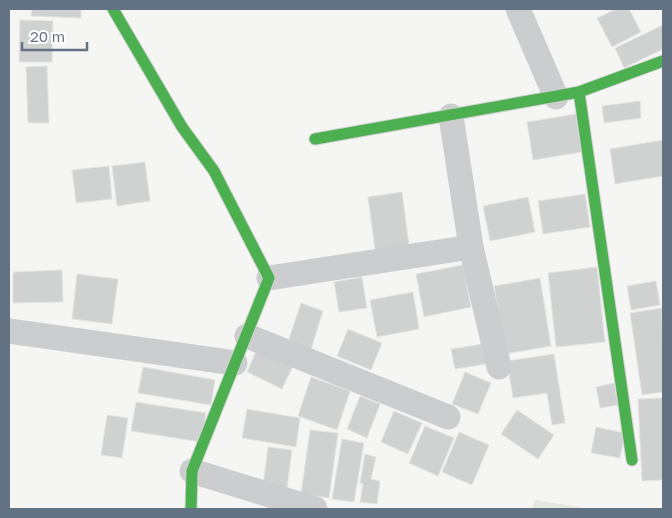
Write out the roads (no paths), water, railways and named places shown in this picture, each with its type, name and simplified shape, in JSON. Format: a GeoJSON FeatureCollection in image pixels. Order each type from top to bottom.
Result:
{"type":"FeatureCollection","features":[{"type":"Feature","properties":{"kind":"street"},"geometry":{"type":"LineString","coordinates":[[113,9],[182,127],[214,171],[269,278],[192,470],[191,509]]}},
{"type":"Feature","properties":{"kind":"street"},"geometry":{"type":"LineString","coordinates":[[518,9],[568,94],[632,460]]}},
{"type":"Feature","properties":{"kind":"street"},"geometry":{"type":"LineString","coordinates":[[315,139],[568,94],[663,61]]}},
{"type":"Feature","properties":{"kind":"street"},"geometry":{"type":"LineString","coordinates":[[451,116],[471,247],[499,367]]}},
{"type":"Feature","properties":{"kind":"street"},"geometry":{"type":"LineString","coordinates":[[269,278],[471,247]]}},
{"type":"Feature","properties":{"kind":"street"},"geometry":{"type":"LineString","coordinates":[[9,330],[235,363]]}},
{"type":"Feature","properties":{"kind":"street"},"geometry":{"type":"LineString","coordinates":[[247,336],[448,417]]}},
{"type":"Feature","properties":{"kind":"street"},"geometry":{"type":"LineString","coordinates":[[192,470],[314,509]]}}]}
